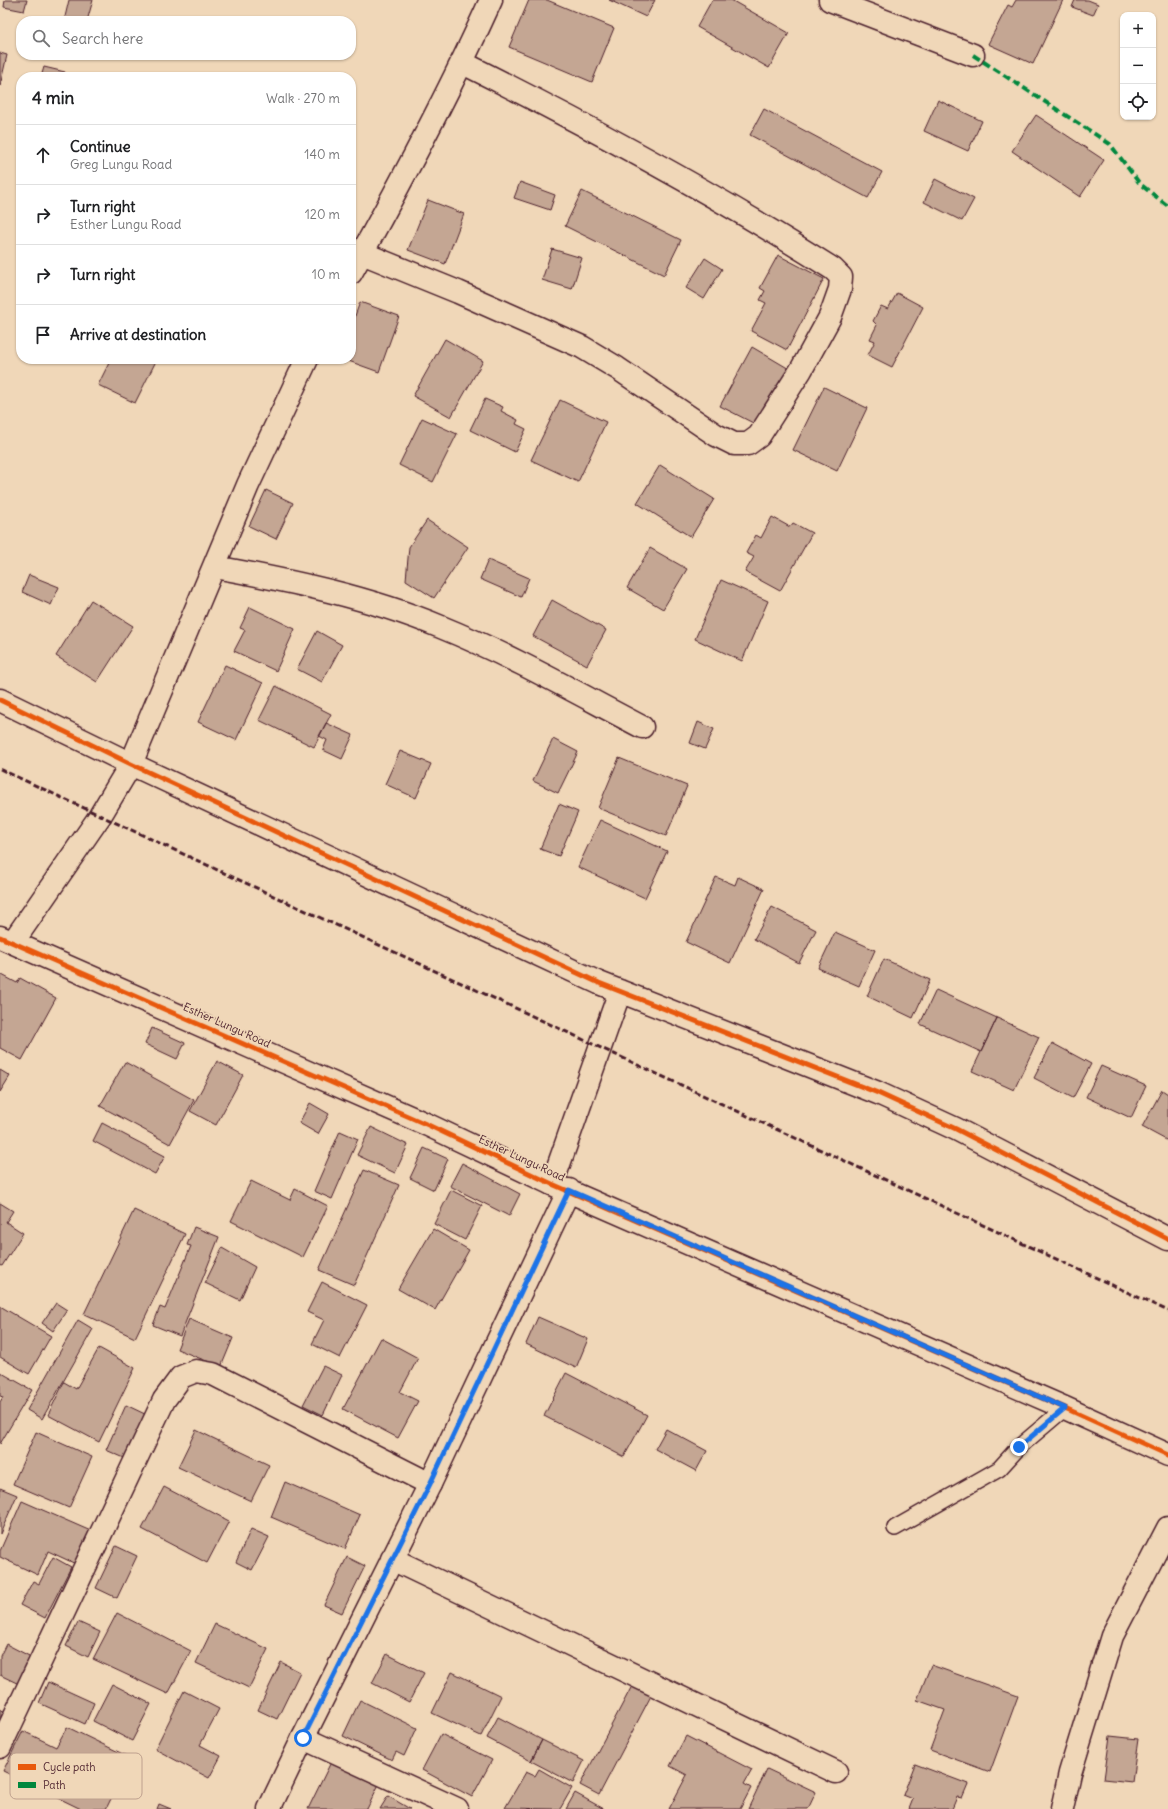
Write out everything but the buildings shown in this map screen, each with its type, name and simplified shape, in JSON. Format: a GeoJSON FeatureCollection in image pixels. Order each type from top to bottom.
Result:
{"type":"FeatureCollection","features":[{"type":"Feature","properties":{"kind":"street"},"geometry":{"type":"LineString","coordinates":[[356,263],[406,174],[463,63],[491,0]]}},
{"type":"Feature","properties":{"kind":"street"},"geometry":{"type":"LineString","coordinates":[[830,0],[972,55]]}},
{"type":"Feature","properties":{"kind":"street"},"geometry":{"type":"LineString","coordinates":[[362,253],[458,292],[582,348],[617,368],[716,435],[734,444],[748,444],[759,436],[801,370],[830,317],[840,289],[841,277],[833,269],[694,186],[560,112],[463,63]]}},
{"type":"Feature","properties":{"kind":"street"},"geometry":{"type":"LineString","coordinates":[[7,940],[100,816],[131,764],[215,567],[248,485],[305,364]]}},
{"type":"Feature","properties":{"kind":"street"},"geometry":{"type":"LineString","coordinates":[[215,567],[277,578],[361,599],[440,626],[508,657],[642,727]]}},
{"type":"Feature","properties":{"kind":"street"},"geometry":{"type":"LineString","coordinates":[[0,700],[131,764],[620,991],[878,1093],[956,1129],[1168,1239]]}},
{"type":"Feature","properties":{"kind":"street","name":"Esther Lungu Road"},"geometry":{"type":"LineString","coordinates":[[7,940],[428,1124],[560,1187],[1065,1408],[1168,1455]]}},
{"type":"Feature","properties":{"kind":"street"},"geometry":{"type":"LineString","coordinates":[[269,1809],[430,1484],[560,1187],[620,991]]}},
{"type":"Feature","properties":{"kind":"street"},"geometry":{"type":"LineString","coordinates":[[0,1747],[164,1400],[181,1377],[196,1371],[213,1374],[430,1484]]}},
{"type":"Feature","properties":{"kind":"street"},"geometry":{"type":"LineString","coordinates":[[1062,1809],[1070,1773],[1112,1636],[1168,1528]]}},
{"type":"Feature","properties":{"kind":"street"},"geometry":{"type":"LineString","coordinates":[[392,1559],[836,1772]]}},
{"type":"Feature","properties":{"kind":"street"},"geometry":{"type":"LineString","coordinates":[[303,1738],[457,1809]]}},
{"type":"Feature","properties":{"kind":"lane"},"geometry":{"type":"LineString","coordinates":[[895,1528],[999,1469],[1019,1447],[1065,1408]]}},
{"type":"Feature","properties":{"kind":"railway"},"geometry":{"type":"LineString","coordinates":[[0,769],[1168,1311]]}},
{"type":"Feature","properties":{"kind":"marked path"},"geometry":{"type":"LineString","coordinates":[[973,55],[1110,144],[1140,184],[1168,206]]}},
{"type":"Feature","properties":{"kind":"cycle path"},"geometry":{"type":"LineString","coordinates":[[0,700],[131,764],[599,983],[878,1093],[956,1129],[1168,1239]]}},
{"type":"Feature","properties":{"kind":"cycle path"},"geometry":{"type":"LineString","coordinates":[[0,937],[428,1125],[552,1184],[1065,1408],[1168,1455]]}},
{"type":"Feature","properties":{"kind":"route"},"geometry":{"type":"LineString","coordinates":[[303,1738],[430,1484],[569,1190],[1065,1408],[1019,1447]]}}]}
